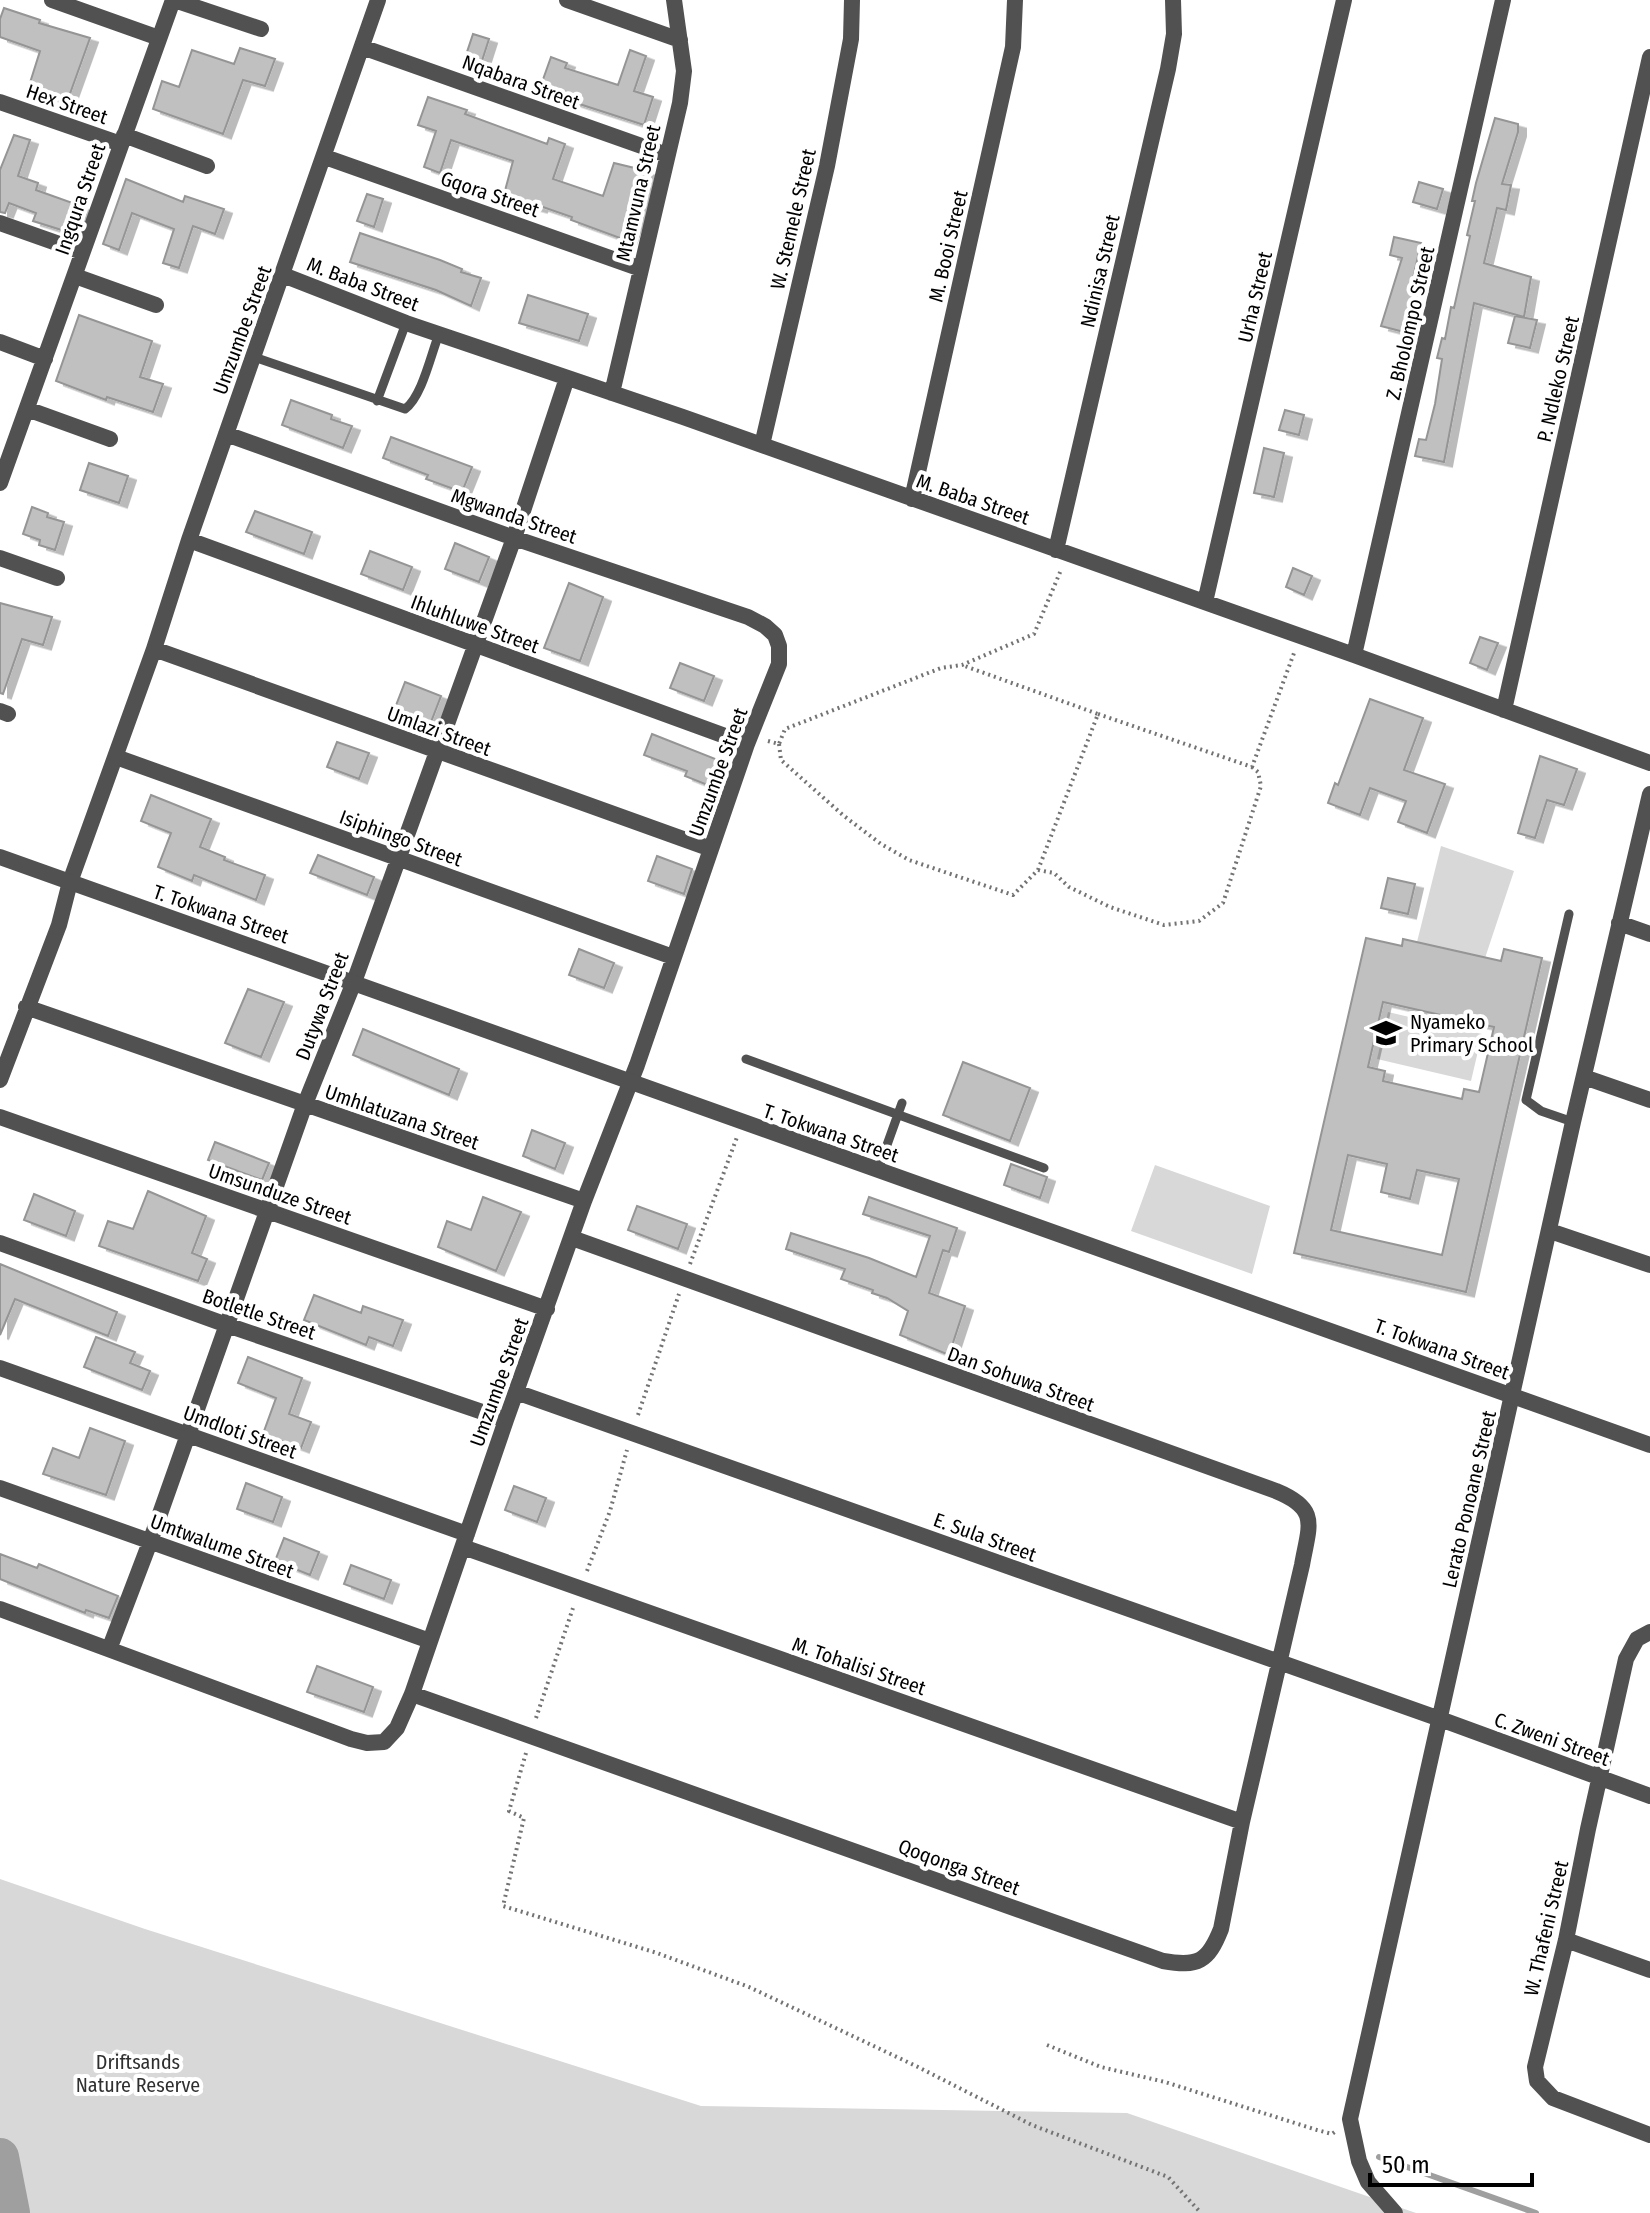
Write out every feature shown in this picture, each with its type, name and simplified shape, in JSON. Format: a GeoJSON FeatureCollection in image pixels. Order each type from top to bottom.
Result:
{"type":"FeatureCollection","features":[{"type":"Feature","properties":{"kind":"street"},"geometry":{"type":"LineString","coordinates":[[52,0],[159,38]]}},
{"type":"Feature","properties":{"kind":"street","name":"Ingqura Street"},"geometry":{"type":"LineString","coordinates":[[0,483],[3,466],[27,409],[174,0],[261,29]]}},
{"type":"Feature","properties":{"kind":"street","name":"Umzumbe Street"},"geometry":{"type":"LineString","coordinates":[[0,1080],[59,925],[70,882],[154,649],[189,540],[378,0]]}},
{"type":"Feature","properties":{"kind":"street"},"geometry":{"type":"LineString","coordinates":[[567,0],[680,40]]}},
{"type":"Feature","properties":{"kind":"street","name":"Mtamvuna Street"},"geometry":{"type":"LineString","coordinates":[[612,393],[680,103],[684,71],[674,0]]}},
{"type":"Feature","properties":{"kind":"street","name":"W. Stemele Street"},"geometry":{"type":"LineString","coordinates":[[762,445],[827,166],[851,39],[852,0]]}},
{"type":"Feature","properties":{"kind":"street","name":"M. Booi Street"},"geometry":{"type":"LineString","coordinates":[[912,499],[1013,47],[1015,0]]}},
{"type":"Feature","properties":{"kind":"street","name":"Ndinisa Street"},"geometry":{"type":"LineString","coordinates":[[1062,552],[1168,69],[1174,34],[1173,0]]}},
{"type":"Feature","properties":{"kind":"street","name":"Urha Street"},"geometry":{"type":"LineString","coordinates":[[1205,602],[1344,0]]}},
{"type":"Feature","properties":{"kind":"street","name":"Z. Bholompo Street"},"geometry":{"type":"LineString","coordinates":[[1354,655],[1503,0]]}},
{"type":"Feature","properties":{"kind":"street","name":"Nqabara Street"},"geometry":{"type":"LineString","coordinates":[[362,47],[667,155]]}},
{"type":"Feature","properties":{"kind":"street","name":"P. Ndleko Street"},"geometry":{"type":"LineString","coordinates":[[1504,710],[1650,57]]}},
{"type":"Feature","properties":{"kind":"street","name":"Hex Street"},"geometry":{"type":"LineString","coordinates":[[0,102],[122,140]]}},
{"type":"Feature","properties":{"kind":"street","name":"Ingqura Street"},"geometry":{"type":"LineString","coordinates":[[122,140],[207,166]]}},
{"type":"Feature","properties":{"kind":"street","name":"Gqora Street"},"geometry":{"type":"LineString","coordinates":[[325,157],[641,269]]}},
{"type":"Feature","properties":{"kind":"street"},"geometry":{"type":"LineString","coordinates":[[0,223],[82,252]]}},
{"type":"Feature","properties":{"kind":"street","name":"M. Baba Street"},"geometry":{"type":"LineString","coordinates":[[283,275],[406,323],[762,445],[1650,763]]}},
{"type":"Feature","properties":{"kind":"street","name":"Ingqura Street"},"geometry":{"type":"LineString","coordinates":[[75,276],[156,305]]}},
{"type":"Feature","properties":{"kind":"street"},"geometry":{"type":"LineString","coordinates":[[0,342],[45,359]]}},
{"type":"Feature","properties":{"kind":"street","name":"Dutywa Street"},"geometry":{"type":"LineString","coordinates":[[110,1647],[305,1104],[354,982],[514,538],[567,378]]}},
{"type":"Feature","properties":{"kind":"street"},"geometry":{"type":"LineString","coordinates":[[27,409],[110,439]]}},
{"type":"Feature","properties":{"kind":"street","name":"Mgwanda Street"},"geometry":{"type":"LineString","coordinates":[[226,434],[514,538],[748,617],[775,635],[779,646]]}},
{"type":"Feature","properties":{"kind":"street","name":"Ihluhluwe Street"},"geometry":{"type":"LineString","coordinates":[[189,540],[473,645],[749,740]]}},
{"type":"Feature","properties":{"kind":"street"},"geometry":{"type":"LineString","coordinates":[[0,558],[57,578]]}},
{"type":"Feature","properties":{"kind":"street","name":"Umzumbe Street"},"geometry":{"type":"LineString","coordinates":[[0,1609],[367,1743],[384,1742],[397,1728],[412,1694],[584,1201],[630,1082],[749,740],[779,664],[779,646]]}},
{"type":"Feature","properties":{"kind":"street","name":"Umlazi Street"},"geometry":{"type":"LineString","coordinates":[[154,649],[711,849]]}},
{"type":"Feature","properties":{"kind":"street","name":"Isiphingo Street"},"geometry":{"type":"LineString","coordinates":[[116,757],[673,957]]}},
{"type":"Feature","properties":{"kind":"street","name":"Lerato Ponoane Street"},"geometry":{"type":"LineString","coordinates":[[1350,2119],[1573,1122],[1650,794]]}},
{"type":"Feature","properties":{"kind":"street","name":"T. Tokwana Street"},"geometry":{"type":"LineString","coordinates":[[0,857],[1650,1445]]}},
{"type":"Feature","properties":{"kind":"street"},"geometry":{"type":"LineString","coordinates":[[1619,923],[1650,934]]}},
{"type":"Feature","properties":{"kind":"street","name":"Umhlatuzana Street"},"geometry":{"type":"LineString","coordinates":[[26,1007],[584,1201]]}},
{"type":"Feature","properties":{"kind":"street"},"geometry":{"type":"LineString","coordinates":[[1584,1077],[1650,1100]]}},
{"type":"Feature","properties":{"kind":"street","name":"Umsunduze Street"},"geometry":{"type":"LineString","coordinates":[[0,1117],[547,1309]]}},
{"type":"Feature","properties":{"kind":"street"},"geometry":{"type":"LineString","coordinates":[[1550,1231],[1650,1265]]}},
{"type":"Feature","properties":{"kind":"street","name":"Dan Sohuwa Street"},"geometry":{"type":"LineString","coordinates":[[572,1238],[1292,1498],[1307,1511],[1309,1523],[1280,1663]]}},
{"type":"Feature","properties":{"kind":"street","name":"Botletle Street"},"geometry":{"type":"LineString","coordinates":[[0,1243],[227,1325],[506,1420]]}},
{"type":"Feature","properties":{"kind":"street","name":"Umdloti Street"},"geometry":{"type":"LineString","coordinates":[[0,1368],[465,1540]]}},
{"type":"Feature","properties":{"kind":"street","name":"E. Sula Street"},"geometry":{"type":"LineString","coordinates":[[516,1392],[1440,1719]]}},
{"type":"Feature","properties":{"kind":"street","name":"Umtwalume Street"},"geometry":{"type":"LineString","coordinates":[[0,1488],[430,1641]]}},
{"type":"Feature","properties":{"kind":"street","name":"M. Tohalisi Street"},"geometry":{"type":"LineString","coordinates":[[465,1540],[1242,1822]]}},
{"type":"Feature","properties":{"kind":"street","name":"W. Thafeni Street"},"geometry":{"type":"LineString","coordinates":[[1650,1632],[1637,1639],[1626,1659],[1566,1940],[1535,2067],[1537,2081],[1543,2089],[1564,2104],[1650,2135]]}},
{"type":"Feature","properties":{"kind":"street","name":"Qoqonga Street"},"geometry":{"type":"LineString","coordinates":[[412,1694],[1163,1961],[1194,1964],[1204,1958],[1221,1929],[1242,1822],[1280,1663]]}},
{"type":"Feature","properties":{"kind":"street","name":"C. Zweni Street"},"geometry":{"type":"LineString","coordinates":[[1440,1719],[1650,1796]]}},
{"type":"Feature","properties":{"kind":"street"},"geometry":{"type":"LineString","coordinates":[[1566,1940],[1650,1970]]}},
{"type":"Feature","properties":{"kind":"street"},"geometry":{"type":"LineString","coordinates":[[1350,2119],[1359,2161],[1368,2182],[1395,2213]]}},
{"type":"Feature","properties":{"kind":"lane"},"geometry":{"type":"LineString","coordinates":[[377,401],[406,323]]}},
{"type":"Feature","properties":{"kind":"lane"},"geometry":{"type":"LineString","coordinates":[[254,357],[405,409],[411,404],[439,334]]}},
{"type":"Feature","properties":{"kind":"lane"},"geometry":{"type":"LineString","coordinates":[[1569,914],[1526,1100],[1541,1111],[1573,1122]]}},
{"type":"Feature","properties":{"kind":"lane"},"geometry":{"type":"LineString","coordinates":[[746,1059],[1044,1168]]}},
{"type":"Feature","properties":{"kind":"lane"},"geometry":{"type":"LineString","coordinates":[[878,1170],[902,1103]]}},
{"type":"Feature","properties":{"kind":"path"},"geometry":{"type":"LineString","coordinates":[[1062,552],[1034,634],[962,665],[941,668],[785,729],[779,744],[781,760],[881,844],[909,860],[1013,895],[1038,870],[1098,714]]}},
{"type":"Feature","properties":{"kind":"path"},"geometry":{"type":"LineString","coordinates":[[1252,767],[1291,657],[1306,638]]}},
{"type":"Feature","properties":{"kind":"path"},"geometry":{"type":"LineString","coordinates":[[962,665],[1252,767],[1258,772],[1261,786],[1223,903],[1199,921],[1164,925],[1110,907],[1069,887],[1054,873],[1038,870]]}},
{"type":"Feature","properties":{"kind":"path"},"geometry":{"type":"LineString","coordinates":[[749,740],[779,744]]}},
{"type":"Feature","properties":{"kind":"path"},"geometry":{"type":"LineString","coordinates":[[531,1735],[509,1811],[524,1818],[503,1906],[657,1953],[749,1987],[1032,2125],[1168,2177],[1201,2213]]}},
{"type":"Feature","properties":{"kind":"path"},"geometry":{"type":"LineString","coordinates":[[1047,2045],[1101,2067],[1165,2082],[1332,2134],[1350,2119]]}},
{"type":"Feature","properties":{"kind":"green space"},"geometry":{"type":"Polygon","coordinates":[[[1441,846],[1514,871],[1485,958],[1417,942],[1441,846]]]}},
{"type":"Feature","properties":{"kind":"green space"},"geometry":{"type":"Polygon","coordinates":[[[1388,1012],[1482,1034],[1471,1081],[1377,1059],[1388,1012]]]}},
{"type":"Feature","properties":{"kind":"green space"},"geometry":{"type":"Polygon","coordinates":[[[1155,1165],[1270,1206],[1252,1274],[1131,1231],[1155,1165]]]}},
{"type":"Feature","properties":{"kind":"green space","name":"Driftsands Nature Reserve"},"geometry":{"type":"Polygon","coordinates":[[[0,1879],[145,1929],[701,2106],[1127,2113],[1416,2213],[0,2213],[0,1879]]]}},
{"type":"Feature","properties":{"kind":"building"},"geometry":{"type":"Polygon","coordinates":[[[4,8],[40,20],[39,23],[90,38],[67,102],[28,89],[40,51],[0,37],[0,19],[4,8]]]}},
{"type":"Feature","properties":{"kind":"building"},"geometry":{"type":"Polygon","coordinates":[[[473,34],[489,39],[480,67],[464,61],[473,34]]]}},
{"type":"Feature","properties":{"kind":"building"},"geometry":{"type":"Polygon","coordinates":[[[240,48],[275,59],[265,86],[243,80],[223,134],[153,109],[162,81],[179,87],[192,50],[234,64],[240,48]]]}},
{"type":"Feature","properties":{"kind":"building"},"geometry":{"type":"Polygon","coordinates":[[[630,50],[646,56],[634,91],[653,97],[644,125],[564,99],[566,92],[541,85],[551,57],[567,63],[565,68],[618,85],[630,50]]]}},
{"type":"Feature","properties":{"kind":"building"},"geometry":{"type":"Polygon","coordinates":[[[428,97],[547,144],[549,138],[565,144],[553,179],[603,196],[614,163],[651,172],[628,241],[571,220],[572,217],[503,198],[513,161],[451,140],[440,173],[424,167],[436,131],[418,125],[428,97]]]}},
{"type":"Feature","properties":{"kind":"building"},"geometry":{"type":"Polygon","coordinates":[[[1495,118],[1518,124],[1518,132],[1502,184],[1511,185],[1506,210],[1497,208],[1484,263],[1531,277],[1524,317],[1474,303],[1444,462],[1415,456],[1419,439],[1426,440],[1435,404],[1442,359],[1437,358],[1442,338],[1445,339],[1451,307],[1454,308],[1470,236],[1467,235],[1475,201],[1472,201],[1495,118]]]}},
{"type":"Feature","properties":{"kind":"building"},"geometry":{"type":"Polygon","coordinates":[[[14,135],[30,140],[18,176],[38,183],[36,190],[81,206],[71,233],[33,221],[36,213],[9,203],[5,213],[0,212],[0,170],[14,135]]]}},
{"type":"Feature","properties":{"kind":"building"},"geometry":{"type":"Polygon","coordinates":[[[126,179],[183,202],[185,196],[224,209],[215,234],[193,226],[179,268],[163,263],[174,229],[132,213],[119,250],[103,244],[126,179]]]}},
{"type":"Feature","properties":{"kind":"building"},"geometry":{"type":"Polygon","coordinates":[[[1419,182],[1443,189],[1437,209],[1413,202],[1419,182]]]}},
{"type":"Feature","properties":{"kind":"building"},"geometry":{"type":"Polygon","coordinates":[[[367,194],[383,199],[374,227],[357,221],[367,194]]]}},
{"type":"Feature","properties":{"kind":"building"},"geometry":{"type":"Polygon","coordinates":[[[360,233],[440,260],[462,269],[461,272],[481,278],[471,306],[436,290],[350,262],[360,233]]]}},
{"type":"Feature","properties":{"kind":"building"},"geometry":{"type":"Polygon","coordinates":[[[1394,237],[1421,243],[1412,283],[1416,284],[1404,332],[1381,326],[1402,258],[1390,255],[1394,237]]]}},
{"type":"Feature","properties":{"kind":"building"},"geometry":{"type":"Polygon","coordinates":[[[528,295],[588,314],[579,341],[519,323],[528,295]]]}},
{"type":"Feature","properties":{"kind":"building"},"geometry":{"type":"Polygon","coordinates":[[[79,315],[152,341],[140,377],[163,384],[153,412],[107,397],[106,400],[56,381],[79,315]]]}},
{"type":"Feature","properties":{"kind":"building"},"geometry":{"type":"Polygon","coordinates":[[[1515,316],[1537,320],[1530,348],[1508,343],[1515,316]]]}},
{"type":"Feature","properties":{"kind":"building"},"geometry":{"type":"Polygon","coordinates":[[[291,400],[352,426],[343,448],[282,425],[291,400]]]}},
{"type":"Feature","properties":{"kind":"building"},"geometry":{"type":"Polygon","coordinates":[[[1285,410],[1304,415],[1299,435],[1279,430],[1285,410]]]}},
{"type":"Feature","properties":{"kind":"building"},"geometry":{"type":"Polygon","coordinates":[[[391,437],[472,467],[462,492],[383,458],[391,437]]]}},
{"type":"Feature","properties":{"kind":"building"},"geometry":{"type":"Polygon","coordinates":[[[1264,448],[1284,453],[1274,497],[1254,493],[1264,448]]]}},
{"type":"Feature","properties":{"kind":"building"},"geometry":{"type":"Polygon","coordinates":[[[89,463],[128,476],[119,503],[80,490],[89,463]]]}},
{"type":"Feature","properties":{"kind":"building"},"geometry":{"type":"Polygon","coordinates":[[[32,507],[48,513],[47,517],[64,522],[55,550],[39,545],[40,540],[23,534],[32,507]]]}},
{"type":"Feature","properties":{"kind":"building"},"geometry":{"type":"Polygon","coordinates":[[[255,511],[312,532],[304,554],[246,532],[255,511]]]}},
{"type":"Feature","properties":{"kind":"building"},"geometry":{"type":"Polygon","coordinates":[[[455,543],[489,557],[479,582],[445,569],[455,543]]]}},
{"type":"Feature","properties":{"kind":"building"},"geometry":{"type":"Polygon","coordinates":[[[370,551],[412,567],[403,590],[361,574],[370,551]]]}},
{"type":"Feature","properties":{"kind":"building"},"geometry":{"type":"Polygon","coordinates":[[[1293,568],[1312,576],[1304,595],[1286,587],[1293,568]]]}},
{"type":"Feature","properties":{"kind":"building"},"geometry":{"type":"Polygon","coordinates":[[[569,583],[603,597],[580,661],[544,648],[569,583]]]}},
{"type":"Feature","properties":{"kind":"building"},"geometry":{"type":"Polygon","coordinates":[[[0,603],[52,617],[43,645],[22,639],[3,694],[0,693],[0,603]]]}},
{"type":"Feature","properties":{"kind":"building"},"geometry":{"type":"Polygon","coordinates":[[[1480,637],[1498,643],[1487,670],[1470,663],[1480,637]]]}},
{"type":"Feature","properties":{"kind":"building"},"geometry":{"type":"Polygon","coordinates":[[[680,663],[714,676],[704,701],[670,688],[680,663]]]}},
{"type":"Feature","properties":{"kind":"building"},"geometry":{"type":"Polygon","coordinates":[[[405,682],[441,696],[431,722],[395,708],[405,682]]]}},
{"type":"Feature","properties":{"kind":"building"},"geometry":{"type":"Polygon","coordinates":[[[1370,699],[1423,718],[1404,770],[1445,784],[1427,833],[1398,822],[1406,801],[1370,788],[1360,815],[1328,803],[1335,783],[1338,785],[1370,699]]]}},
{"type":"Feature","properties":{"kind":"building"},"geometry":{"type":"Polygon","coordinates":[[[652,734],[728,764],[720,790],[685,776],[687,771],[644,755],[652,734]]]}},
{"type":"Feature","properties":{"kind":"building"},"geometry":{"type":"Polygon","coordinates":[[[337,742],[369,753],[359,779],[327,767],[337,742]]]}},
{"type":"Feature","properties":{"kind":"building"},"geometry":{"type":"Polygon","coordinates":[[[1540,756],[1577,769],[1564,805],[1547,800],[1535,838],[1518,833],[1540,756]]]}},
{"type":"Feature","properties":{"kind":"building"},"geometry":{"type":"Polygon","coordinates":[[[151,795],[211,819],[200,847],[225,857],[224,860],[265,875],[256,900],[194,875],[192,881],[158,867],[171,833],[141,821],[151,795]]]}},
{"type":"Feature","properties":{"kind":"building"},"geometry":{"type":"Polygon","coordinates":[[[318,855],[374,877],[367,895],[310,873],[318,855]]]}},
{"type":"Feature","properties":{"kind":"building"},"geometry":{"type":"Polygon","coordinates":[[[657,856],[692,869],[684,894],[648,881],[657,856]]]}},
{"type":"Feature","properties":{"kind":"building"},"geometry":{"type":"Polygon","coordinates":[[[1388,878],[1415,884],[1408,914],[1381,908],[1388,878]]]}},
{"type":"Feature","properties":{"kind":"building"},"geometry":{"type":"Polygon","coordinates":[[[1366,938],[1402,946],[1403,939],[1501,961],[1504,949],[1542,958],[1466,1292],[1294,1253],[1366,938]],[[1383,1002],[1368,1067],[1385,1071],[1383,1081],[1462,1099],[1464,1089],[1479,1092],[1494,1027],[1383,1002]],[[1348,1155],[1331,1230],[1442,1255],[1459,1179],[1417,1170],[1410,1199],[1381,1192],[1387,1164],[1348,1155]]]}},
{"type":"Feature","properties":{"kind":"building"},"geometry":{"type":"Polygon","coordinates":[[[579,949],[614,963],[604,988],[569,975],[579,949]]]}},
{"type":"Feature","properties":{"kind":"building"},"geometry":{"type":"Polygon","coordinates":[[[248,989],[284,1002],[261,1057],[225,1043],[248,989]]]}},
{"type":"Feature","properties":{"kind":"building"},"geometry":{"type":"Polygon","coordinates":[[[363,1029],[459,1069],[449,1095],[353,1055],[363,1029]]]}},
{"type":"Feature","properties":{"kind":"building"},"geometry":{"type":"Polygon","coordinates":[[[963,1062],[1030,1088],[1010,1141],[943,1115],[963,1062]]]}},
{"type":"Feature","properties":{"kind":"building"},"geometry":{"type":"Polygon","coordinates":[[[532,1130],[565,1143],[555,1169],[523,1156],[532,1130]]]}},
{"type":"Feature","properties":{"kind":"building"},"geometry":{"type":"Polygon","coordinates":[[[215,1142],[269,1163],[262,1180],[208,1160],[215,1142]]]}},
{"type":"Feature","properties":{"kind":"building"},"geometry":{"type":"Polygon","coordinates":[[[1011,1164],[1047,1177],[1040,1198],[1004,1185],[1011,1164]]]}},
{"type":"Feature","properties":{"kind":"building"},"geometry":{"type":"Polygon","coordinates":[[[148,1191],[206,1216],[192,1253],[207,1259],[198,1281],[99,1246],[108,1221],[133,1229],[148,1191]]]}},
{"type":"Feature","properties":{"kind":"building"},"geometry":{"type":"Polygon","coordinates":[[[34,1194],[75,1211],[66,1236],[24,1220],[34,1194]]]}},
{"type":"Feature","properties":{"kind":"building"},"geometry":{"type":"Polygon","coordinates":[[[483,1197],[521,1212],[496,1271],[438,1247],[447,1221],[471,1230],[483,1197]]]}},
{"type":"Feature","properties":{"kind":"building"},"geometry":{"type":"Polygon","coordinates":[[[869,1197],[957,1228],[949,1252],[943,1250],[929,1293],[965,1306],[949,1355],[900,1335],[908,1311],[872,1293],[873,1290],[841,1279],[845,1269],[786,1249],[791,1233],[916,1277],[930,1236],[863,1214],[869,1197]]]}},
{"type":"Feature","properties":{"kind":"building"},"geometry":{"type":"Polygon","coordinates":[[[637,1206],[687,1224],[678,1249],[628,1230],[637,1206]]]}},
{"type":"Feature","properties":{"kind":"building"},"geometry":{"type":"Polygon","coordinates":[[[0,1264],[117,1312],[108,1336],[15,1299],[0,1335],[0,1264]]]}},
{"type":"Feature","properties":{"kind":"building"},"geometry":{"type":"Polygon","coordinates":[[[314,1295],[361,1313],[363,1306],[403,1320],[393,1346],[369,1337],[366,1345],[304,1320],[314,1295]]]}},
{"type":"Feature","properties":{"kind":"building"},"geometry":{"type":"Polygon","coordinates":[[[96,1337],[135,1352],[130,1363],[150,1371],[142,1390],[84,1367],[96,1337]]]}},
{"type":"Feature","properties":{"kind":"building"},"geometry":{"type":"Polygon","coordinates":[[[248,1357],[302,1378],[289,1414],[311,1422],[301,1448],[263,1434],[276,1398],[238,1383],[248,1357]]]}},
{"type":"Feature","properties":{"kind":"building"},"geometry":{"type":"Polygon","coordinates":[[[90,1428],[125,1441],[106,1495],[43,1474],[53,1448],[79,1458],[90,1428]]]}},
{"type":"Feature","properties":{"kind":"building"},"geometry":{"type":"Polygon","coordinates":[[[246,1483],[282,1497],[273,1522],[237,1509],[246,1483]]]}},
{"type":"Feature","properties":{"kind":"building"},"geometry":{"type":"Polygon","coordinates":[[[514,1486],[546,1498],[537,1522],[505,1510],[514,1486]]]}},
{"type":"Feature","properties":{"kind":"building"},"geometry":{"type":"Polygon","coordinates":[[[284,1538],[319,1552],[310,1575],[275,1561],[284,1538]]]}},
{"type":"Feature","properties":{"kind":"building"},"geometry":{"type":"Polygon","coordinates":[[[0,1554],[37,1568],[39,1564],[118,1596],[109,1618],[86,1610],[85,1613],[0,1579],[0,1554]]]}},
{"type":"Feature","properties":{"kind":"building"},"geometry":{"type":"Polygon","coordinates":[[[351,1565],[391,1580],[384,1599],[344,1584],[351,1565]]]}},
{"type":"Feature","properties":{"kind":"building"},"geometry":{"type":"Polygon","coordinates":[[[317,1666],[373,1687],[364,1712],[307,1692],[317,1666]]]}},
{"type":"Feature","properties":{"kind":"waterway"},"geometry":{"type":"LineString","coordinates":[[0,2157],[11,2213]]}},
{"type":"Feature","properties":{"kind":"waterway"},"geometry":{"type":"LineString","coordinates":[[1379,2157],[1536,2213]]}},
{"type":"Feature","properties":{"kind":"place","name":"Nyameko Primary School"},"geometry":{"type":"Point","coordinates":[1386,1033]}}]}
